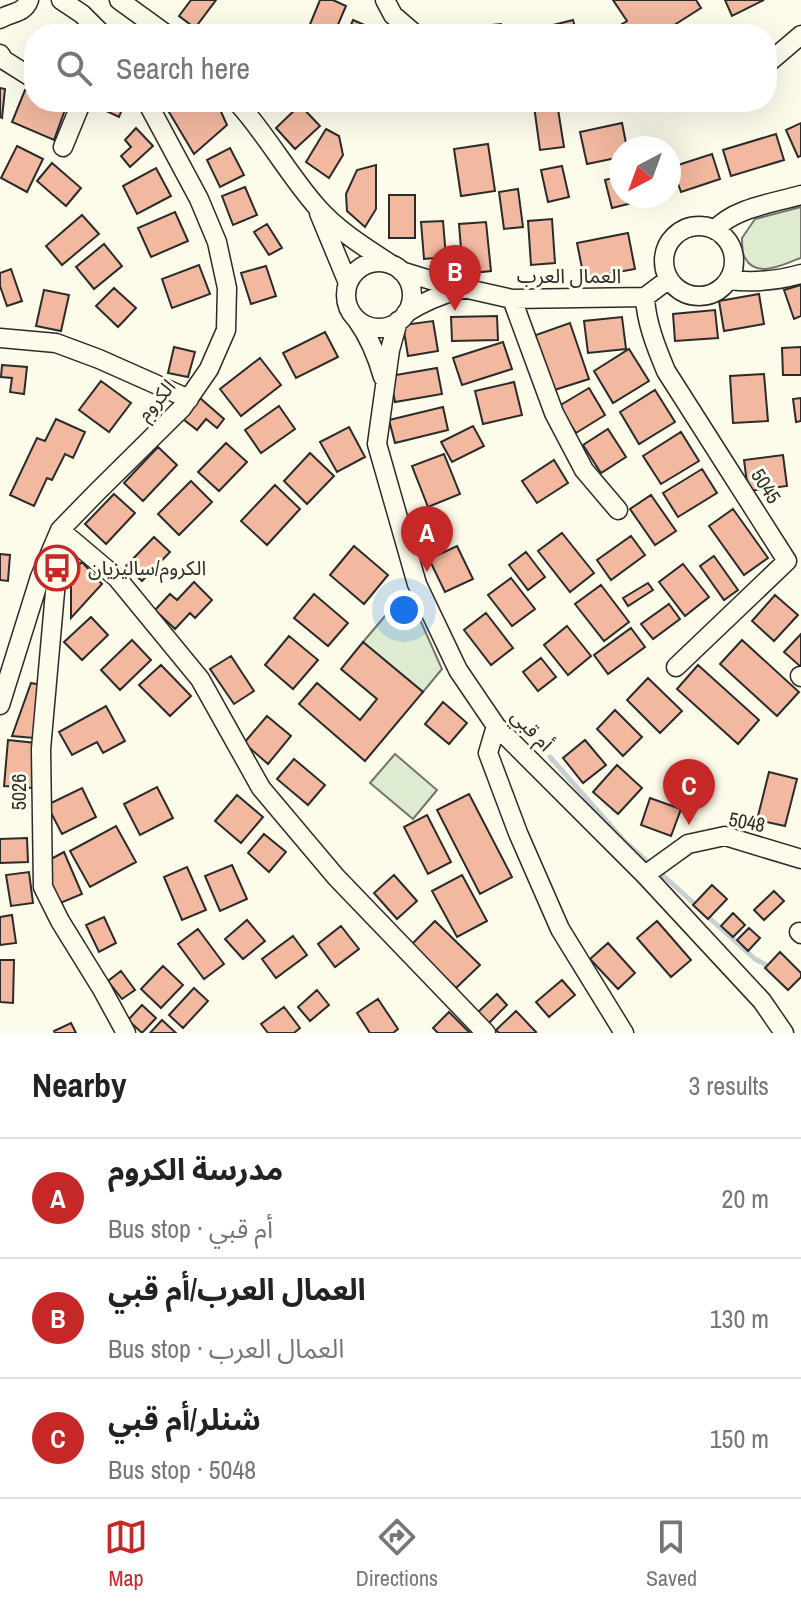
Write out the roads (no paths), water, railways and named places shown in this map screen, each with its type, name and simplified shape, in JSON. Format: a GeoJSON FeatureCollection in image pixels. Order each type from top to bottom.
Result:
{"type":"FeatureCollection","features":[{"type":"Feature","properties":{"kind":"street"},"geometry":{"type":"LineString","coordinates":[[0,19],[19,13],[29,0]]}},
{"type":"Feature","properties":{"kind":"street"},"geometry":{"type":"LineString","coordinates":[[61,0],[92,24]]}},
{"type":"Feature","properties":{"kind":"street"},"geometry":{"type":"LineString","coordinates":[[119,0],[152,24]]}},
{"type":"Feature","properties":{"kind":"street"},"geometry":{"type":"LineString","coordinates":[[385,0],[393,15],[403,24]]}},
{"type":"Feature","properties":{"kind":"street"},"geometry":{"type":"LineString","coordinates":[[777,55],[801,35]]}},
{"type":"Feature","properties":{"kind":"street"},"geometry":{"type":"LineString","coordinates":[[0,54],[24,73]]}},
{"type":"Feature","properties":{"kind":"street"},"geometry":{"type":"LineString","coordinates":[[63,147],[77,112]]}},
{"type":"Feature","properties":{"kind":"street","name":"الكروم"},"geometry":{"type":"LineString","coordinates":[[0,705],[40,577],[60,530],[189,399],[209,369],[226,330],[227,288],[217,242],[199,199],[152,112]]}},
{"type":"Feature","properties":{"kind":"street","name":"العمال العرب"},"geometry":{"type":"LineString","coordinates":[[246,112],[331,221],[396,268],[437,282],[512,299],[645,297],[669,279]]}},
{"type":"Feature","properties":{"kind":"street"},"geometry":{"type":"LineString","coordinates":[[715,230],[733,214],[801,195]]}},
{"type":"Feature","properties":{"kind":"street","name":"العمال العرب"},"geometry":{"type":"LineString","coordinates":[[317,206],[348,283]]}},
{"type":"Feature","properties":{"kind":"street"},"geometry":{"type":"LineString","coordinates":[[698,226],[715,230],[728,241],[734,256],[733,272],[715,293],[706,296],[686,294],[669,279],[665,271],[665,253],[674,237],[689,228],[698,226]]}},
{"type":"Feature","properties":{"kind":"street"},"geometry":{"type":"LineString","coordinates":[[402,317],[410,305],[410,287],[396,268],[383,262],[366,264],[352,275],[346,293],[347,304],[361,323],[374,327],[387,327],[433,298],[465,288]]}},
{"type":"Feature","properties":{"kind":"street"},"geometry":{"type":"LineString","coordinates":[[729,280],[777,281],[801,274]]}},
{"type":"Feature","properties":{"kind":"street","name":"5045"},"geometry":{"type":"LineString","coordinates":[[645,297],[654,343],[666,371],[787,561],[676,667]]}},
{"type":"Feature","properties":{"kind":"street"},"geometry":{"type":"LineString","coordinates":[[512,299],[554,413],[584,470],[618,510]]}},
{"type":"Feature","properties":{"kind":"street","name":"أم قبي"},"geometry":{"type":"LineString","coordinates":[[352,314],[377,355],[386,387]]}},
{"type":"Feature","properties":{"kind":"street","name":"أم قبي"},"geometry":{"type":"LineString","coordinates":[[402,317],[390,349],[377,444],[417,584],[458,670],[496,726],[645,875],[762,1001],[784,1033]]}},
{"type":"Feature","properties":{"kind":"street"},"geometry":{"type":"LineString","coordinates":[[0,338],[56,343],[189,399]]}},
{"type":"Feature","properties":{"kind":"street"},"geometry":{"type":"LineString","coordinates":[[60,530],[117,578],[200,679],[270,800],[336,877],[486,1033]]}},
{"type":"Feature","properties":{"kind":"street","name":"5026"},"geometry":{"type":"LineString","coordinates":[[60,530],[41,749],[43,887],[126,1033]]}},
{"type":"Feature","properties":{"kind":"street"},"geometry":{"type":"LineString","coordinates":[[496,726],[488,753],[518,833],[560,929],[624,1033]]}},
{"type":"Feature","properties":{"kind":"street","name":"5048"},"geometry":{"type":"LineString","coordinates":[[645,875],[688,844],[725,836],[801,859]]}},
{"type":"Feature","properties":{"kind":"waterway"},"geometry":{"type":"LineString","coordinates":[[550,757],[625,842],[650,864]]}},
{"type":"Feature","properties":{"kind":"waterway"},"geometry":{"type":"LineString","coordinates":[[658,871],[698,907]]}},
{"type":"Feature","properties":{"kind":"waterway"},"geometry":{"type":"LineString","coordinates":[[705,914],[755,959],[772,968]]}},
{"type":"Feature","properties":{"kind":"place","name":"العمال العرب/أم قبي"},"geometry":{"type":"Point","coordinates":[455,311]}},
{"type":"Feature","properties":{"kind":"place","name":"الكروم/ساليزيان"},"geometry":{"type":"Point","coordinates":[57,568]}},
{"type":"Feature","properties":{"kind":"place","name":"مدرسة الكروم"},"geometry":{"type":"Point","coordinates":[427,572]}},
{"type":"Feature","properties":{"kind":"place","name":"شنلر/أم قبي"},"geometry":{"type":"Point","coordinates":[689,825]}}]}
